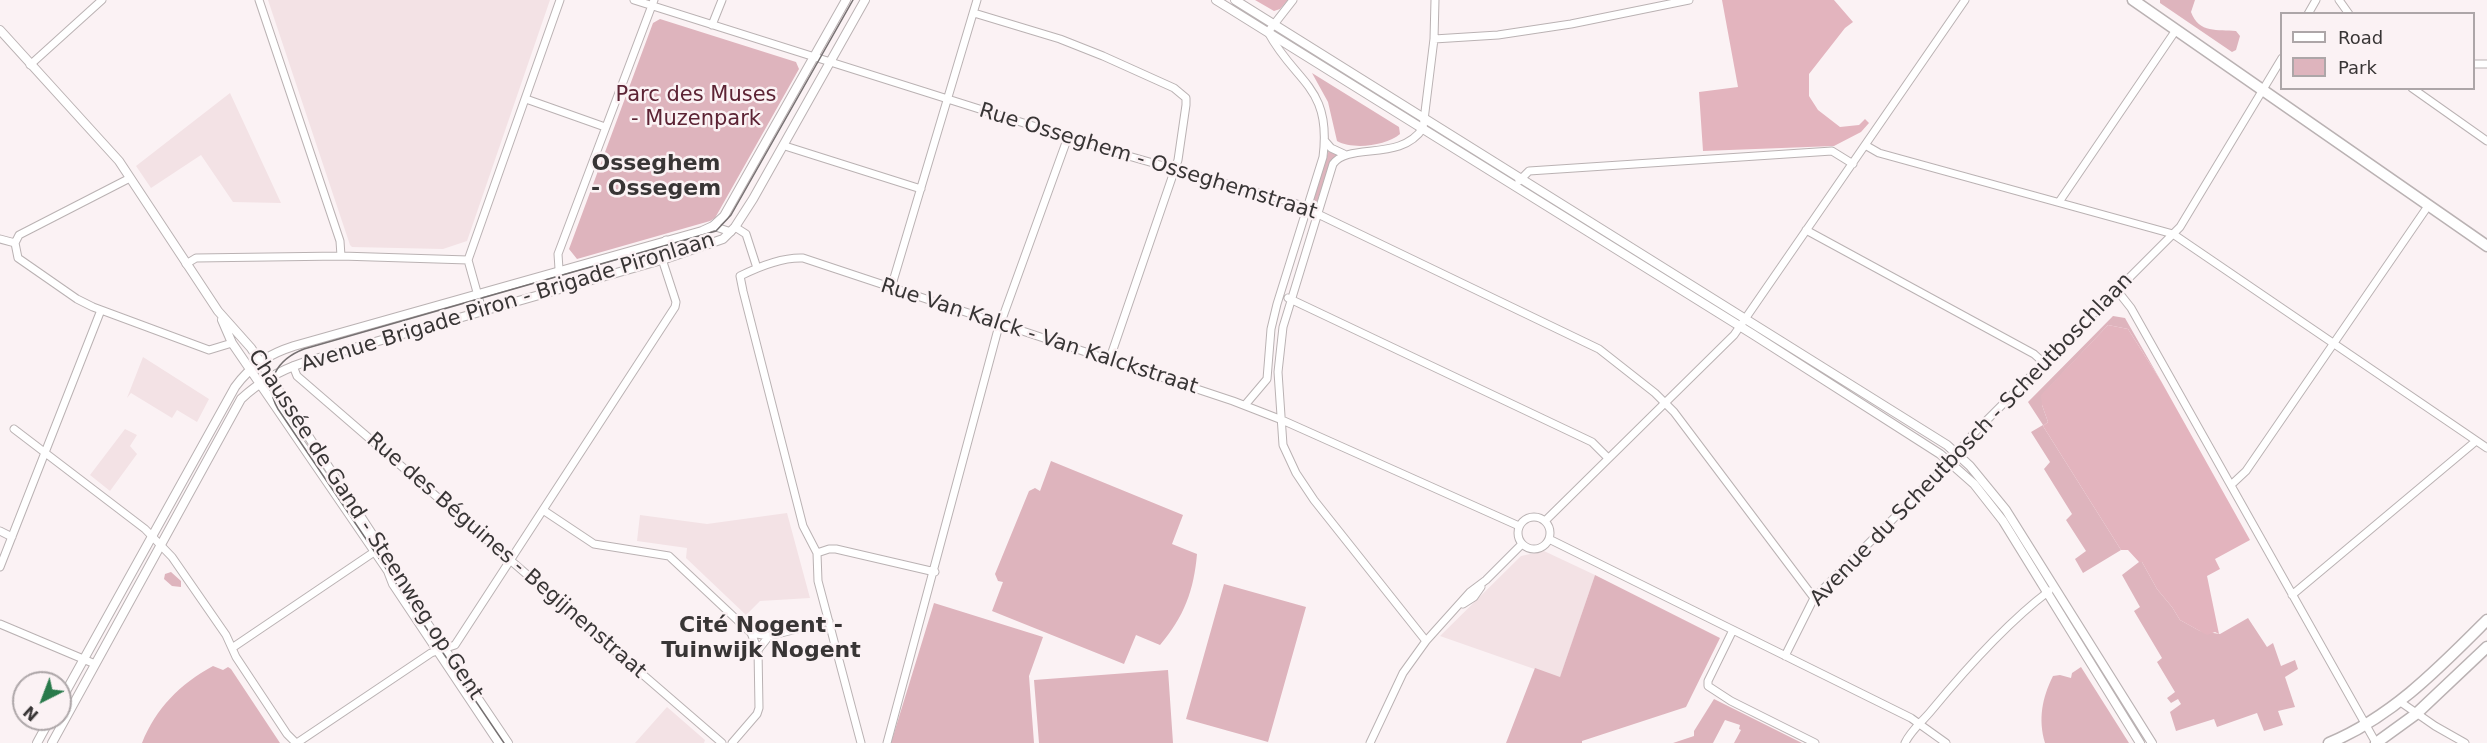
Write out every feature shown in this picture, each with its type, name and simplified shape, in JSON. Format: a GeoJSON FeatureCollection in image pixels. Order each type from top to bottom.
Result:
{"type":"FeatureCollection","features":[{"type":"Feature","properties":{"kind":"main road"},"geometry":{"type":"LineString","coordinates":[[2133,0],[2487,246]]}},
{"type":"Feature","properties":{"kind":"main road"},"geometry":{"type":"LineString","coordinates":[[2330,743],[2366,724],[2399,701],[2423,682],[2487,620]]}},
{"type":"Feature","properties":{"kind":"main road"},"geometry":{"type":"LineString","coordinates":[[2376,743],[2416,714],[2487,647]]}},
{"type":"Feature","properties":{"kind":"street"},"geometry":{"type":"LineString","coordinates":[[30,64],[102,0]]}},
{"type":"Feature","properties":{"kind":"street"},"geometry":{"type":"LineString","coordinates":[[259,0],[340,242],[340,256]]}},
{"type":"Feature","properties":{"kind":"street"},"geometry":{"type":"LineString","coordinates":[[482,310],[468,260],[560,0]]}},
{"type":"Feature","properties":{"kind":"street","name":"Rue Osseghem - Osseghemstraat"},"geometry":{"type":"LineString","coordinates":[[634,0],[652,3],[712,25],[948,100],[1306,208],[1599,349],[1621,364],[1664,402],[1814,598]]}},
{"type":"Feature","properties":{"kind":"street"},"geometry":{"type":"LineString","coordinates":[[712,25],[722,0]]}},
{"type":"Feature","properties":{"kind":"street","name":"Avenue Brigade Piron - Brigade Pironlaan"},"geometry":{"type":"LineString","coordinates":[[72,680],[235,387],[259,361],[272,353],[294,346],[713,226],[724,216],[846,0]]}},
{"type":"Feature","properties":{"kind":"street","name":"Avenue Brigade Piron - Brigade Pironlaan"},"geometry":{"type":"LineString","coordinates":[[52,743],[241,399],[260,383],[293,366],[662,260],[723,239],[733,230],[784,146],[864,0]]}},
{"type":"Feature","properties":{"kind":"street"},"geometry":{"type":"LineString","coordinates":[[891,288],[977,0]]}},
{"type":"Feature","properties":{"kind":"street"},"geometry":{"type":"LineString","coordinates":[[1216,0],[1271,28],[1424,117],[1518,182],[1920,440],[1949,461],[1990,502],[2140,743]]}},
{"type":"Feature","properties":{"kind":"street"},"geometry":{"type":"LineString","coordinates":[[1235,0],[1271,28],[1422,128],[1518,182],[1746,318],[1937,438],[1956,453],[1977,474],[2006,510],[2152,743]]}},
{"type":"Feature","properties":{"kind":"street"},"geometry":{"type":"LineString","coordinates":[[1271,28],[1293,0]]}},
{"type":"Feature","properties":{"kind":"street"},"geometry":{"type":"LineString","coordinates":[[1325,141],[1331,148],[1344,154],[1391,148],[1417,137],[1424,117],[1434,39],[1436,0]]}},
{"type":"Feature","properties":{"kind":"street"},"geometry":{"type":"LineString","coordinates":[[1434,39],[1498,35],[1571,24],[1689,0]]}},
{"type":"Feature","properties":{"kind":"street"},"geometry":{"type":"LineString","coordinates":[[1545,521],[1740,326],[1965,0]]}},
{"type":"Feature","properties":{"kind":"street"},"geometry":{"type":"LineString","coordinates":[[559,269],[558,254],[652,3]]}},
{"type":"Feature","properties":{"kind":"street"},"geometry":{"type":"LineString","coordinates":[[974,13],[1060,39],[1181,92],[1186,98],[1175,170],[1109,361]]}},
{"type":"Feature","properties":{"kind":"street"},"geometry":{"type":"LineString","coordinates":[[1245,405],[1267,379],[1272,329],[1280,295],[1323,157],[1325,141],[1324,122],[1317,98],[1303,76],[1276,46],[1271,28]]}},
{"type":"Feature","properties":{"kind":"street","name":"Chaussée de Gand - Steenweg op Gent"},"geometry":{"type":"LineString","coordinates":[[0,30],[96,135],[130,178],[218,311],[251,348],[377,550],[442,649],[508,743]]}},
{"type":"Feature","properties":{"kind":"street"},"geometry":{"type":"LineString","coordinates":[[2059,202],[2176,30]]}},
{"type":"Feature","properties":{"kind":"street","name":"Avenue du Scheutbosch - Scheutboschlaan"},"geometry":{"type":"LineString","coordinates":[[1785,656],[1814,598],[2180,226],[2280,61]]}},
{"type":"Feature","properties":{"kind":"street"},"geometry":{"type":"LineString","coordinates":[[2415,90],[2487,141]]}},
{"type":"Feature","properties":{"kind":"street"},"geometry":{"type":"LineString","coordinates":[[526,99],[605,127]]}},
{"type":"Feature","properties":{"kind":"street"},"geometry":{"type":"LineString","coordinates":[[887,743],[1000,324],[1068,137]]}},
{"type":"Feature","properties":{"kind":"street"},"geometry":{"type":"LineString","coordinates":[[784,146],[921,189]]}},
{"type":"Feature","properties":{"kind":"street"},"geometry":{"type":"LineString","coordinates":[[1865,146],[1879,153],[2173,234],[2487,448]]}},
{"type":"Feature","properties":{"kind":"street"},"geometry":{"type":"LineString","coordinates":[[1518,182],[1529,171],[1832,151],[1852,164]]}},
{"type":"Feature","properties":{"kind":"street"},"geometry":{"type":"LineString","coordinates":[[1344,154],[1333,164],[1290,299],[1279,348],[1278,372],[1283,445],[1302,483],[1426,641]]}},
{"type":"Feature","properties":{"kind":"street"},"geometry":{"type":"LineString","coordinates":[[130,178],[19,235],[15,243],[18,258],[77,299],[101,310],[209,350],[232,343]]}},
{"type":"Feature","properties":{"kind":"street"},"geometry":{"type":"LineString","coordinates":[[2231,485],[2246,471],[2428,206]]}},
{"type":"Feature","properties":{"kind":"street"},"geometry":{"type":"LineString","coordinates":[[713,226],[746,234],[756,268],[740,276],[803,526],[817,553],[818,581],[861,743]]}},
{"type":"Feature","properties":{"kind":"street"},"geometry":{"type":"LineString","coordinates":[[1806,230],[2034,354],[2044,363]]}},
{"type":"Feature","properties":{"kind":"street"},"geometry":{"type":"LineString","coordinates":[[0,239],[15,243]]}},
{"type":"Feature","properties":{"kind":"street"},"geometry":{"type":"LineString","coordinates":[[14,429],[161,546],[185,576],[287,734],[297,743],[442,649],[454,645],[675,307],[676,302],[662,260],[666,240]]}},
{"type":"Feature","properties":{"kind":"street"},"geometry":{"type":"LineString","coordinates":[[186,264],[196,258],[340,256],[468,260]]}},
{"type":"Feature","properties":{"kind":"street","name":"Rue Van Kalck - Van Kalckstraat"},"geometry":{"type":"LineString","coordinates":[[756,268],[795,257],[803,258],[1245,405],[1520,526]]}},
{"type":"Feature","properties":{"kind":"street"},"geometry":{"type":"LineString","coordinates":[[2116,289],[2131,308],[2376,743]]}},
{"type":"Feature","properties":{"kind":"street"},"geometry":{"type":"LineString","coordinates":[[1280,295],[1592,442],[1608,458]]}},
{"type":"Feature","properties":{"kind":"street"},"geometry":{"type":"LineString","coordinates":[[0,567],[101,310]]}},
{"type":"Feature","properties":{"kind":"street","name":"Chaussée de Gand - Steenweg op Gent"},"geometry":{"type":"LineString","coordinates":[[218,311],[232,343],[377,550]]}},
{"type":"Feature","properties":{"kind":"street","name":"Rue des Béguines - Begijnenstraat"},"geometry":{"type":"LineString","coordinates":[[293,366],[297,376],[722,743]]}},
{"type":"Feature","properties":{"kind":"street"},"geometry":{"type":"LineString","coordinates":[[2292,594],[2476,441]]}},
{"type":"Feature","properties":{"kind":"street"},"geometry":{"type":"LineString","coordinates":[[543,510],[594,544],[669,556],[751,633],[759,650],[759,708],[757,714],[732,743]]}},
{"type":"Feature","properties":{"kind":"street"},"geometry":{"type":"LineString","coordinates":[[1534,517],[1545,521],[1550,529],[1549,539],[1540,548],[1534,549],[1522,544],[1518,535],[1523,521],[1534,517]]}},
{"type":"Feature","properties":{"kind":"street"},"geometry":{"type":"LineString","coordinates":[[0,531],[12,537]]}},
{"type":"Feature","properties":{"kind":"street"},"geometry":{"type":"LineString","coordinates":[[1549,539],[1919,723],[1946,743]]}},
{"type":"Feature","properties":{"kind":"street"},"geometry":{"type":"LineString","coordinates":[[1370,743],[1403,673],[1426,641],[1470,592],[1486,580],[1522,544]]}},
{"type":"Feature","properties":{"kind":"street"},"geometry":{"type":"LineString","coordinates":[[817,553],[836,549],[934,572]]}},
{"type":"Feature","properties":{"kind":"street"},"geometry":{"type":"LineString","coordinates":[[232,648],[377,550]]}},
{"type":"Feature","properties":{"kind":"street"},"geometry":{"type":"LineString","coordinates":[[1905,743],[1910,733],[1950,687],[2033,603],[2054,587]]}},
{"type":"Feature","properties":{"kind":"street"},"geometry":{"type":"LineString","coordinates":[[751,633],[769,636],[829,621]]}},
{"type":"Feature","properties":{"kind":"street"},"geometry":{"type":"LineString","coordinates":[[0,624],[95,664]]}},
{"type":"Feature","properties":{"kind":"street"},"geometry":{"type":"LineString","coordinates":[[1733,630],[1708,681],[1708,686],[1731,701],[1815,743]]}},
{"type":"Feature","properties":{"kind":"street"},"geometry":{"type":"LineString","coordinates":[[759,650],[769,636]]}},
{"type":"Feature","properties":{"kind":"street","name":"Chaussée de Gand - Steenweg op Gent"},"geometry":{"type":"LineString","coordinates":[[442,649],[499,743]]}},
{"type":"Feature","properties":{"kind":"street"},"geometry":{"type":"LineString","coordinates":[[2096,671],[2104,666]]}},
{"type":"Feature","properties":{"kind":"street"},"geometry":{"type":"LineString","coordinates":[[2399,701],[2416,714],[2466,743]]}},
{"type":"Feature","properties":{"kind":"shaded area"},"geometry":{"type":"Polygon","coordinates":[[[268,0],[550,0],[467,241],[443,249],[352,247],[350,245],[268,0]]]}},
{"type":"Feature","properties":{"kind":"shaded area"},"geometry":{"type":"Polygon","coordinates":[[[1255,0],[1288,0],[1280,9],[1274,11],[1255,0]]]}},
{"type":"Feature","properties":{"kind":"shaded area"},"geometry":{"type":"Polygon","coordinates":[[[1722,0],[1834,0],[1853,22],[1845,28],[1809,74],[1809,96],[1818,110],[1840,127],[1859,125],[1865,119],[1869,123],[1861,132],[1834,146],[1703,151],[1699,92],[1738,87],[1722,0]]]}},
{"type":"Feature","properties":{"kind":"shaded area"},"geometry":{"type":"Polygon","coordinates":[[[230,93],[281,203],[233,202],[201,155],[151,188],[136,166],[230,93]]]}},
{"type":"Feature","properties":{"kind":"shaded area"},"geometry":{"type":"Polygon","coordinates":[[[2108,325],[2128,329],[2161,381],[2250,540],[2215,559],[2220,569],[2207,576],[2219,634],[2215,632],[2207,635],[2180,620],[2157,589],[2142,562],[2139,562],[2128,550],[2121,550],[2043,426],[2048,422],[2041,395],[2108,325]]]}},
{"type":"Feature","properties":{"kind":"shaded area"},"geometry":{"type":"Polygon","coordinates":[[[143,357],[209,399],[197,422],[177,410],[172,418],[131,393],[127,398],[143,357]]]}},
{"type":"Feature","properties":{"kind":"shaded area"},"geometry":{"type":"Polygon","coordinates":[[[125,429],[137,435],[130,446],[137,454],[110,491],[90,475],[125,429]]]}},
{"type":"Feature","properties":{"kind":"shaded area"},"geometry":{"type":"Polygon","coordinates":[[[787,513],[810,598],[760,601],[746,615],[686,558],[687,548],[637,541],[640,515],[707,524],[787,513]]]}},
{"type":"Feature","properties":{"kind":"shaded area"},"geometry":{"type":"Polygon","coordinates":[[[1544,551],[1595,575],[1560,678],[1440,636],[1521,556],[1544,551]]]}},
{"type":"Feature","properties":{"kind":"shaded area"},"geometry":{"type":"Polygon","coordinates":[[[667,707],[705,740],[704,743],[635,743],[667,707]]]}},
{"type":"Feature","properties":{"kind":"green space"},"geometry":{"type":"Polygon","coordinates":[[[2160,0],[2195,0],[2191,12],[2194,19],[2210,29],[2236,31],[2240,36],[2236,50],[2232,52],[2160,3],[2160,0]]]}},
{"type":"Feature","properties":{"kind":"green space","name":"Parc des Muses - Muzenpark"},"geometry":{"type":"Polygon","coordinates":[[[660,19],[796,62],[799,69],[715,218],[577,259],[569,249],[653,23],[660,19]]]}},
{"type":"Feature","properties":{"kind":"green space"},"geometry":{"type":"Polygon","coordinates":[[[1312,73],[1399,127],[1400,134],[1378,144],[1360,146],[1337,141],[1328,102],[1312,73]]]}},
{"type":"Feature","properties":{"kind":"green space"},"geometry":{"type":"Polygon","coordinates":[[[1329,150],[1337,155],[1330,163],[1317,202],[1312,199],[1329,150]]]}},
{"type":"Feature","properties":{"kind":"green space"},"geometry":{"type":"Polygon","coordinates":[[[2113,316],[2125,318],[2161,381],[2128,329],[2108,325],[2042,395],[2042,405],[2048,422],[2043,426],[2121,550],[2083,573],[2075,559],[2086,551],[2066,520],[2072,514],[2044,469],[2050,462],[2031,432],[2043,425],[2028,402],[2113,316]]]}},
{"type":"Feature","properties":{"kind":"green space"},"geometry":{"type":"Polygon","coordinates":[[[1051,461],[1183,515],[1172,544],[1197,554],[1186,602],[1175,624],[1160,645],[1136,635],[1124,664],[992,611],[1003,582],[998,581],[995,574],[1029,491],[1035,488],[1040,491],[1051,461]]]}},
{"type":"Feature","properties":{"kind":"green space"},"geometry":{"type":"Polygon","coordinates":[[[2142,562],[2157,589],[2180,620],[2200,631],[2220,634],[2248,618],[2267,647],[2273,643],[2281,666],[2295,660],[2298,669],[2285,677],[2295,707],[2278,711],[2283,725],[2264,731],[2257,713],[2217,727],[2214,719],[2176,731],[2170,712],[2181,704],[2178,699],[2171,703],[2167,698],[2175,692],[2157,662],[2162,658],[2134,611],[2140,607],[2122,575],[2142,562]]]}},
{"type":"Feature","properties":{"kind":"green space"},"geometry":{"type":"Polygon","coordinates":[[[171,572],[181,581],[181,587],[172,586],[164,579],[165,574],[171,572]]]}},
{"type":"Feature","properties":{"kind":"green space"},"geometry":{"type":"Polygon","coordinates":[[[1595,575],[1720,638],[1686,707],[1582,741],[1582,743],[1506,743],[1535,668],[1560,677],[1595,575]]]}},
{"type":"Feature","properties":{"kind":"green space"},"geometry":{"type":"Polygon","coordinates":[[[1224,584],[1306,607],[1268,742],[1186,719],[1224,584]]]}},
{"type":"Feature","properties":{"kind":"green space"},"geometry":{"type":"Polygon","coordinates":[[[934,603],[1043,637],[1029,676],[1034,743],[891,743],[934,603]]]}},
{"type":"Feature","properties":{"kind":"green space"},"geometry":{"type":"Polygon","coordinates":[[[213,666],[223,670],[228,667],[231,669],[280,743],[142,743],[154,719],[170,698],[213,666]]]}},
{"type":"Feature","properties":{"kind":"green space"},"geometry":{"type":"Polygon","coordinates":[[[2081,667],[2129,743],[2045,743],[2042,709],[2053,676],[2071,678],[2072,673],[2081,667]]]}},
{"type":"Feature","properties":{"kind":"green space"},"geometry":{"type":"Polygon","coordinates":[[[1168,670],[1173,743],[1039,743],[1034,680],[1168,670]]]}},
{"type":"Feature","properties":{"kind":"green space"},"geometry":{"type":"Polygon","coordinates":[[[1714,699],[1802,743],[1734,743],[1741,730],[1740,725],[1725,720],[1713,743],[1673,743],[1694,736],[1694,731],[1714,699]]]}},
{"type":"Feature","properties":{"kind":"tram line"},"geometry":{"type":"LineString","coordinates":[[504,743],[278,409],[272,390],[275,373],[287,359],[304,349],[716,231],[731,215],[853,0]]}},
{"type":"Feature","properties":{"kind":"district","name":"Osseghem - Ossegem"},"geometry":{"type":"Point","coordinates":[656,176]}},
{"type":"Feature","properties":{"kind":"district","name":"Cité Nogent - Tuinwijk Nogent"},"geometry":{"type":"Point","coordinates":[761,638]}}]}
